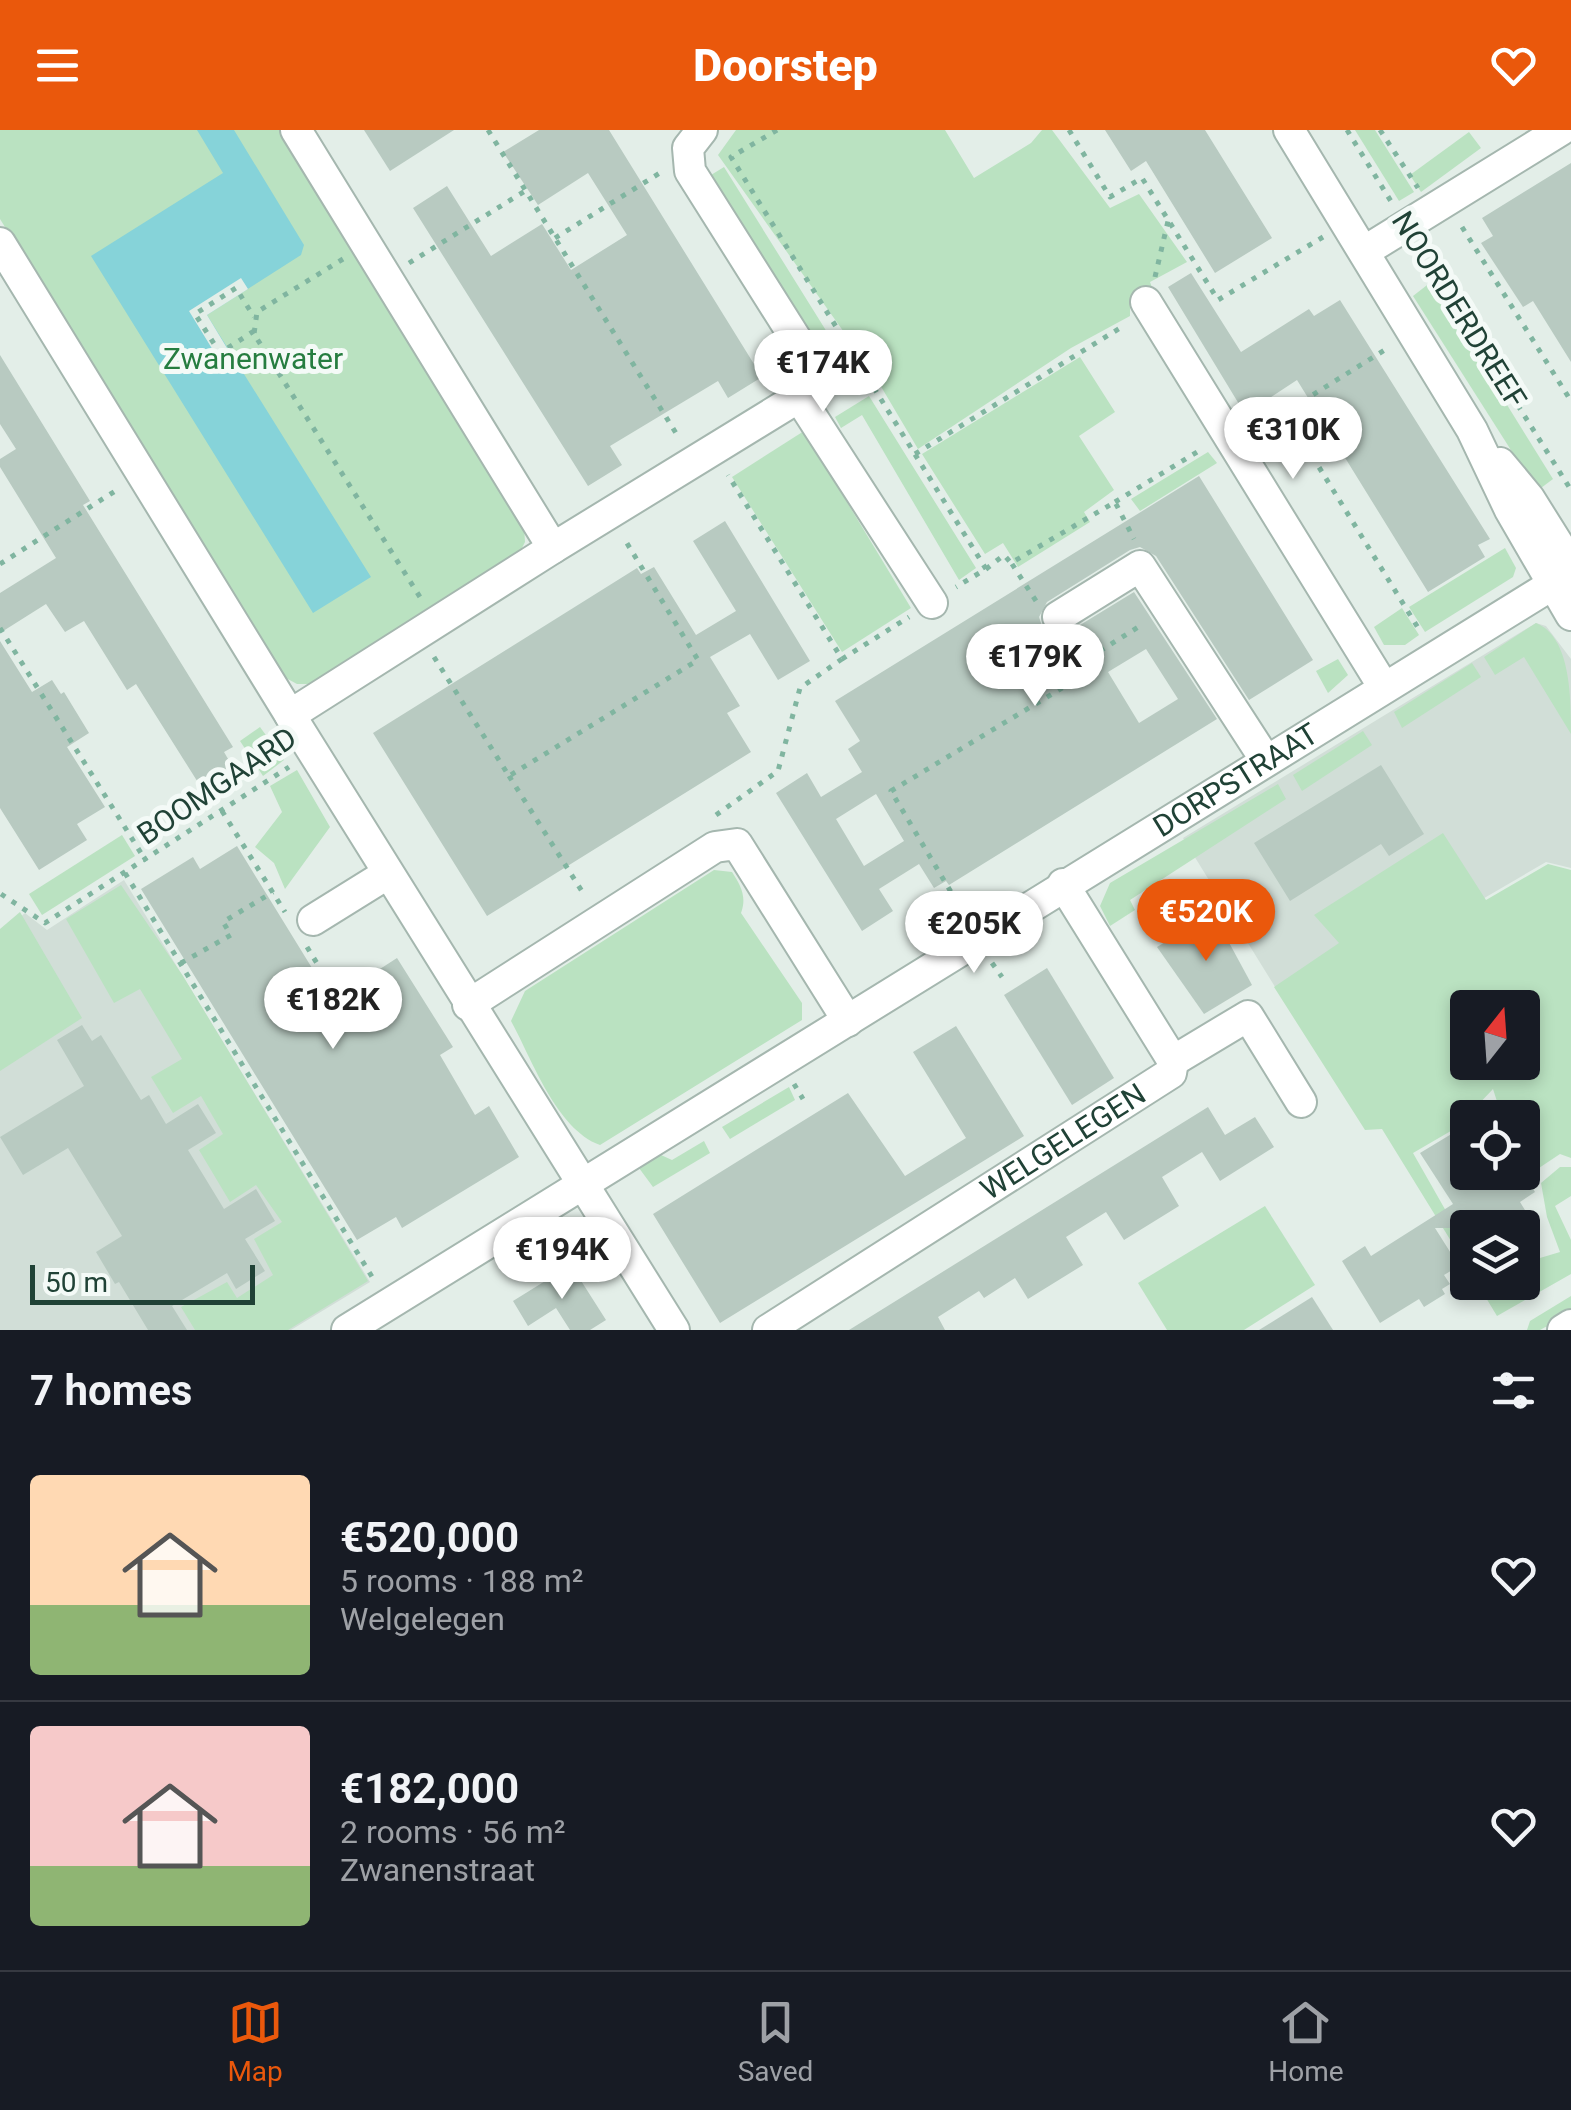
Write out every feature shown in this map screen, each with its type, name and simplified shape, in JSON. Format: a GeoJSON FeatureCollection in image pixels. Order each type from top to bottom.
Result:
{"type":"FeatureCollection","features":[{"type":"Feature","properties":{"kind":"street"},"geometry":{"type":"LineString","coordinates":[[296,130],[554,548]]}},
{"type":"Feature","properties":{"kind":"street","name":"NOORDERDREEF"},"geometry":{"type":"LineString","coordinates":[[1290,130],[1472,430],[1529,498],[1565,574],[1571,614]]}},
{"type":"Feature","properties":{"kind":"street"},"geometry":{"type":"LineString","coordinates":[[290,716],[435,620],[799,397],[810,378],[808,358],[690,171],[688,148],[699,131]]}},
{"type":"Feature","properties":{"kind":"street"},"geometry":{"type":"LineString","coordinates":[[1365,252],[1553,132]]}},
{"type":"Feature","properties":{"kind":"street"},"geometry":{"type":"LineString","coordinates":[[0,242],[387,874],[674,1330]]}},
{"type":"Feature","properties":{"kind":"street"},"geometry":{"type":"LineString","coordinates":[[1149,306],[1383,686]]}},
{"type":"Feature","properties":{"kind":"street"},"geometry":{"type":"LineString","coordinates":[[799,397],[932,603]]}},
{"type":"Feature","properties":{"kind":"street"},"geometry":{"type":"LineString","coordinates":[[1058,616],[1140,566],[1265,759]]}},
{"type":"Feature","properties":{"kind":"street","name":"DORPSTRAAT"},"geometry":{"type":"LineString","coordinates":[[346,1330],[1565,574]]}},
{"type":"Feature","properties":{"kind":"street"},"geometry":{"type":"LineString","coordinates":[[468,1004],[715,847],[737,844],[848,1021]]}},
{"type":"Feature","properties":{"kind":"street"},"geometry":{"type":"LineString","coordinates":[[313,920],[387,874]]}},
{"type":"Feature","properties":{"kind":"street","name":"WELGELEGEN"},"geometry":{"type":"LineString","coordinates":[[768,1330],[1170,1074],[1173,1061],[1063,884]]}},
{"type":"Feature","properties":{"kind":"street"},"geometry":{"type":"LineString","coordinates":[[1173,1061],[1248,1016],[1301,1102]]}},
{"type":"Feature","properties":{"kind":"street"},"geometry":{"type":"LineString","coordinates":[[1563,1330],[1571,1325]]}},
{"type":"Feature","properties":{"kind":"path"},"geometry":{"type":"LineString","coordinates":[[488,130],[554,238],[842,658],[800,688],[778,770],[707,821],[715,847]]}},
{"type":"Feature","properties":{"kind":"path"},"geometry":{"type":"LineString","coordinates":[[776,130],[731,157],[915,454],[1149,306],[1168,300],[1155,277],[1168,222]]}},
{"type":"Feature","properties":{"kind":"path"},"geometry":{"type":"LineString","coordinates":[[1070,130],[1110,198],[1142,178],[1218,300],[1330,235]]}},
{"type":"Feature","properties":{"kind":"path","name":"NOORDERDREEF"},"geometry":{"type":"LineString","coordinates":[[1347,130],[1571,490]]}},
{"type":"Feature","properties":{"kind":"path"},"geometry":{"type":"LineString","coordinates":[[1380,130],[1440,207],[1571,401]]}},
{"type":"Feature","properties":{"kind":"path"},"geometry":{"type":"LineString","coordinates":[[554,238],[666,168]]}},
{"type":"Feature","properties":{"kind":"path"},"geometry":{"type":"LineString","coordinates":[[386,277],[526,191]]}},
{"type":"Feature","properties":{"kind":"path"},"geometry":{"type":"LineString","coordinates":[[366,244],[258,312],[254,332],[435,620]]}},
{"type":"Feature","properties":{"kind":"path"},"geometry":{"type":"LineString","coordinates":[[254,332],[220,353],[196,314],[236,288],[256,320]]}},
{"type":"Feature","properties":{"kind":"path"},"geometry":{"type":"LineString","coordinates":[[1011,563],[1115,502],[1285,412],[1414,332]]}},
{"type":"Feature","properties":{"kind":"path"},"geometry":{"type":"LineString","coordinates":[[1285,412],[1434,655]]}},
{"type":"Feature","properties":{"kind":"path"},"geometry":{"type":"LineString","coordinates":[[0,564],[142,474]]}},
{"type":"Feature","properties":{"kind":"path"},"geometry":{"type":"LineString","coordinates":[[1115,502],[1142,554],[1140,566]]}},
{"type":"Feature","properties":{"kind":"path"},"geometry":{"type":"LineString","coordinates":[[509,776],[698,660],[625,540]]}},
{"type":"Feature","properties":{"kind":"path"},"geometry":{"type":"LineString","coordinates":[[986,568],[1004,555],[1040,608],[1058,616]]}},
{"type":"Feature","properties":{"kind":"path"},"geometry":{"type":"LineString","coordinates":[[978,938],[891,791],[1086,674],[1084,661],[1168,609]]}},
{"type":"Feature","properties":{"kind":"path"},"geometry":{"type":"LineString","coordinates":[[0,628],[146,861]]}},
{"type":"Feature","properties":{"kind":"path"},"geometry":{"type":"LineString","coordinates":[[434,658],[600,922]]}},
{"type":"Feature","properties":{"kind":"path","name":"BOOMGAARD"},"geometry":{"type":"LineString","coordinates":[[1,894],[44,922],[146,861],[312,749]]}},
{"type":"Feature","properties":{"kind":"path","name":"BOOMGAARD"},"geometry":{"type":"LineString","coordinates":[[125,873],[376,1283]]}},
{"type":"Feature","properties":{"kind":"path"},"geometry":{"type":"LineString","coordinates":[[181,963],[231,935],[223,922],[272,892]]}},
{"type":"Feature","properties":{"kind":"shaded area"},"geometry":{"type":"Polygon","coordinates":[[[1536,623],[1546,626],[1571,659],[1571,868],[1546,862],[1290,1011],[1183,838],[1536,623]]]}},
{"type":"Feature","properties":{"kind":"shaded area"},"geometry":{"type":"Polygon","coordinates":[[[124,880],[370,1282],[291,1330],[0,1330],[0,935],[25,913],[47,930],[124,880]]]}},
{"type":"Feature","properties":{"kind":"green space","name":"Zwanenwater"},"geometry":{"type":"Polygon","coordinates":[[[0,130],[279,130],[524,527],[525,542],[518,556],[312,684],[297,684],[284,677],[0,219],[0,130]]]}},
{"type":"Feature","properties":{"kind":"green space"},"geometry":{"type":"Polygon","coordinates":[[[736,130],[945,130],[974,178],[1031,143],[1042,130],[1052,130],[1110,208],[1139,194],[1187,262],[1150,282],[1154,293],[1130,308],[1130,316],[1071,348],[918,449],[873,373],[718,155],[736,130]]]}},
{"type":"Feature","properties":{"kind":"green space"},"geometry":{"type":"Polygon","coordinates":[[[1355,130],[1375,130],[1414,192],[1399,201],[1355,130]]]}},
{"type":"Feature","properties":{"kind":"green space"},"geometry":{"type":"Polygon","coordinates":[[[1469,132],[1481,148],[1421,192],[1410,175],[1469,132]]]}},
{"type":"Feature","properties":{"kind":"green space"},"geometry":{"type":"Polygon","coordinates":[[[724,167],[855,377],[831,394],[830,365],[711,175],[724,167]]]}},
{"type":"Feature","properties":{"kind":"green space"},"geometry":{"type":"Polygon","coordinates":[[[1431,282],[1553,479],[1537,491],[1413,296],[1431,282]]]}},
{"type":"Feature","properties":{"kind":"green space"},"geometry":{"type":"Polygon","coordinates":[[[1080,357],[1115,412],[1079,436],[1114,490],[1084,512],[1090,522],[1018,567],[1003,543],[985,554],[922,454],[1080,357]]]}},
{"type":"Feature","properties":{"kind":"green space"},"geometry":{"type":"Polygon","coordinates":[[[869,396],[976,568],[959,580],[862,415],[841,428],[835,417],[869,396]]]}},
{"type":"Feature","properties":{"kind":"green space"},"geometry":{"type":"Polygon","coordinates":[[[804,431],[911,608],[842,652],[732,477],[804,431]]]}},
{"type":"Feature","properties":{"kind":"green space"},"geometry":{"type":"Polygon","coordinates":[[[1208,452],[1217,463],[1140,511],[1131,499],[1208,452]]]}},
{"type":"Feature","properties":{"kind":"green space"},"geometry":{"type":"Polygon","coordinates":[[[1505,548],[1516,568],[1513,577],[1425,632],[1409,607],[1505,548]]]}},
{"type":"Feature","properties":{"kind":"green space"},"geometry":{"type":"Polygon","coordinates":[[[1402,608],[1419,635],[1405,645],[1384,645],[1374,627],[1402,608]]]}},
{"type":"Feature","properties":{"kind":"green space"},"geometry":{"type":"Polygon","coordinates":[[[1536,623],[1556,641],[1567,670],[1571,734],[1524,657],[1495,675],[1484,657],[1536,623]]]}},
{"type":"Feature","properties":{"kind":"green space"},"geometry":{"type":"Polygon","coordinates":[[[1338,659],[1348,675],[1328,693],[1316,671],[1338,659]]]}},
{"type":"Feature","properties":{"kind":"green space"},"geometry":{"type":"Polygon","coordinates":[[[1472,663],[1481,677],[1402,728],[1394,712],[1472,663]]]}},
{"type":"Feature","properties":{"kind":"green space"},"geometry":{"type":"Polygon","coordinates":[[[260,727],[284,760],[263,776],[240,741],[260,727]]]}},
{"type":"Feature","properties":{"kind":"green space"},"geometry":{"type":"Polygon","coordinates":[[[1363,731],[1372,745],[1302,791],[1293,775],[1363,731]]]}},
{"type":"Feature","properties":{"kind":"green space"},"geometry":{"type":"Polygon","coordinates":[[[297,770],[330,827],[285,889],[274,863],[255,847],[282,812],[270,786],[297,770]]]}},
{"type":"Feature","properties":{"kind":"green space"},"geometry":{"type":"Polygon","coordinates":[[[1278,784],[1286,799],[1130,900],[1135,910],[1110,926],[1100,906],[1110,883],[1278,784]]]}},
{"type":"Feature","properties":{"kind":"green space"},"geometry":{"type":"Polygon","coordinates":[[[1443,833],[1486,900],[1548,864],[1571,870],[1571,1158],[1560,1154],[1540,1167],[1540,1100],[1497,1100],[1493,1089],[1483,1100],[1450,1100],[1450,1131],[1413,1153],[1450,1218],[1450,1239],[1382,1129],[1365,1130],[1274,987],[1339,943],[1314,915],[1443,833]]]}},
{"type":"Feature","properties":{"kind":"green space"},"geometry":{"type":"Polygon","coordinates":[[[122,835],[135,856],[42,915],[29,894],[122,835]]]}},
{"type":"Feature","properties":{"kind":"green space"},"geometry":{"type":"Polygon","coordinates":[[[714,870],[732,872],[735,877],[743,897],[741,913],[802,1003],[802,1020],[600,1145],[584,1137],[558,1109],[511,1021],[525,991],[714,870]]]}},
{"type":"Feature","properties":{"kind":"green space"},"geometry":{"type":"Polygon","coordinates":[[[121,885],[183,976],[368,1281],[288,1330],[195,1330],[181,1307],[227,1282],[237,1298],[273,1275],[254,1239],[282,1222],[256,1185],[230,1202],[199,1150],[223,1134],[201,1096],[173,1113],[151,1077],[182,1059],[140,989],[114,1003],[66,919],[121,885]]]}},
{"type":"Feature","properties":{"kind":"green space"},"geometry":{"type":"Polygon","coordinates":[[[20,912],[82,1018],[0,1071],[0,929],[20,912]]]}},
{"type":"Feature","properties":{"kind":"green space"},"geometry":{"type":"Polygon","coordinates":[[[789,1087],[795,1100],[730,1139],[722,1127],[789,1087]]]}},
{"type":"Feature","properties":{"kind":"green space"},"geometry":{"type":"Polygon","coordinates":[[[704,1141],[710,1153],[653,1187],[639,1168],[661,1155],[672,1160],[704,1141]]]}},
{"type":"Feature","properties":{"kind":"green space"},"geometry":{"type":"Polygon","coordinates":[[[1560,1167],[1571,1167],[1571,1196],[1555,1206],[1571,1240],[1571,1274],[1540,1292],[1540,1258],[1560,1252],[1547,1217],[1541,1183],[1560,1167]]]}},
{"type":"Feature","properties":{"kind":"green space"},"geometry":{"type":"Polygon","coordinates":[[[1265,1206],[1315,1285],[1244,1330],[1167,1330],[1138,1283],[1265,1206]]]}},
{"type":"Feature","properties":{"kind":"green space"},"geometry":{"type":"Polygon","coordinates":[[[1571,1296],[1571,1313],[1540,1330],[1527,1330],[1530,1321],[1571,1296]]]}},
{"type":"Feature","properties":{"kind":"green space"},"geometry":{"type":"Polygon","coordinates":[[[1487,1300],[1525,1300],[1497,1316],[1487,1300]]]}},
{"type":"Feature","properties":{"kind":"water"},"geometry":{"type":"Polygon","coordinates":[[[197,130],[234,130],[304,245],[301,255],[207,315],[371,577],[313,613],[91,256],[223,173],[197,130]]]}},
{"type":"Feature","properties":{"kind":"pier"},"geometry":{"type":"Polygon","coordinates":[[[241,278],[248,289],[207,315],[230,353],[219,360],[189,311],[241,278]]]}},
{"type":"Feature","properties":{"kind":"building"},"geometry":{"type":"Polygon","coordinates":[[[364,130],[454,130],[390,171],[364,130]]]}},
{"type":"Feature","properties":{"kind":"building"},"geometry":{"type":"Polygon","coordinates":[[[539,130],[609,130],[762,377],[728,398],[718,381],[610,446],[622,465],[588,486],[413,208],[447,186],[491,256],[542,224],[571,270],[627,235],[588,173],[538,205],[503,152],[539,130]]]}},
{"type":"Feature","properties":{"kind":"building"},"geometry":{"type":"Polygon","coordinates":[[[1105,130],[1205,130],[1272,238],[1215,273],[1146,161],[1131,171],[1105,130]]]}},
{"type":"Feature","properties":{"kind":"building"},"geometry":{"type":"Polygon","coordinates":[[[1571,163],[1571,362],[1533,301],[1523,307],[1481,243],[1493,236],[1482,218],[1571,163]]]}},
{"type":"Feature","properties":{"kind":"building"},"geometry":{"type":"Polygon","coordinates":[[[1191,273],[1241,352],[1309,309],[1314,316],[1340,300],[1490,539],[1478,545],[1485,557],[1428,592],[1297,380],[1245,414],[1168,287],[1191,273]]]}},
{"type":"Feature","properties":{"kind":"building"},"geometry":{"type":"Polygon","coordinates":[[[0,355],[90,501],[83,505],[233,747],[224,752],[242,783],[211,803],[136,684],[127,690],[84,621],[65,632],[46,604],[0,633],[0,593],[56,558],[0,467],[0,459],[16,449],[0,424],[0,355]]]}},
{"type":"Feature","properties":{"kind":"building"},"geometry":{"type":"Polygon","coordinates":[[[1199,476],[1313,660],[1249,700],[1156,556],[1140,547],[1130,550],[1047,602],[1039,617],[1042,626],[1050,634],[1067,633],[1134,592],[1217,719],[949,885],[946,881],[934,888],[919,864],[879,889],[893,911],[862,931],[776,793],[807,773],[821,797],[862,772],[848,749],[860,741],[835,701],[1199,476]],[[1146,649],[1108,672],[1139,723],[1178,699],[1146,649]],[[876,794],[836,819],[864,866],[904,841],[876,794]]]}},
{"type":"Feature","properties":{"kind":"building"},"geometry":{"type":"Polygon","coordinates":[[[725,521],[810,661],[778,680],[750,634],[710,657],[740,706],[727,713],[751,752],[487,916],[373,733],[637,568],[641,574],[654,567],[696,635],[736,611],[693,541],[725,521]]]}},
{"type":"Feature","properties":{"kind":"building"},"geometry":{"type":"Polygon","coordinates":[[[0,641],[32,692],[52,680],[61,694],[64,692],[89,733],[67,747],[105,807],[77,824],[87,840],[39,870],[0,808],[0,641]]]}},
{"type":"Feature","properties":{"kind":"building"},"geometry":{"type":"Polygon","coordinates":[[[1381,765],[1424,834],[1389,856],[1381,844],[1290,901],[1254,843],[1381,765]]]}},
{"type":"Feature","properties":{"kind":"building"},"geometry":{"type":"Polygon","coordinates":[[[237,846],[320,981],[340,968],[352,987],[397,958],[453,1047],[440,1055],[475,1115],[489,1106],[519,1157],[402,1228],[396,1217],[357,1240],[141,889],[193,857],[200,869],[237,846]]]}},
{"type":"Feature","properties":{"kind":"building"},"geometry":{"type":"Polygon","coordinates":[[[1213,913],[1252,985],[1204,1014],[1157,947],[1213,913]]]}},
{"type":"Feature","properties":{"kind":"building"},"geometry":{"type":"Polygon","coordinates":[[[1047,968],[1114,1078],[1072,1105],[1004,995],[1047,968]]]}},
{"type":"Feature","properties":{"kind":"building"},"geometry":{"type":"Polygon","coordinates":[[[82,1025],[92,1041],[101,1035],[141,1100],[149,1095],[166,1124],[198,1104],[216,1133],[188,1150],[224,1209],[256,1189],[275,1221],[245,1239],[265,1271],[236,1289],[227,1273],[172,1306],[187,1330],[148,1330],[119,1282],[115,1284],[96,1252],[122,1236],[68,1148],[23,1175],[0,1137],[84,1086],[57,1040],[82,1025]]]}},
{"type":"Feature","properties":{"kind":"building"},"geometry":{"type":"Polygon","coordinates":[[[956,1026],[1024,1136],[720,1323],[653,1214],[848,1093],[905,1176],[966,1138],[913,1052],[956,1026]]]}},
{"type":"Feature","properties":{"kind":"building"},"geometry":{"type":"Polygon","coordinates":[[[1208,1107],[1225,1135],[1255,1117],[1274,1147],[1220,1181],[1202,1152],[1162,1177],[1179,1206],[1124,1240],[1106,1212],[1066,1237],[1083,1265],[1028,1299],[1015,1278],[984,1298],[979,1291],[938,1317],[945,1330],[849,1330],[1208,1107]]]}},
{"type":"Feature","properties":{"kind":"building"},"geometry":{"type":"Polygon","coordinates":[[[1450,1135],[1450,1190],[1535,1192],[1520,1202],[1525,1210],[1450,1210],[1450,1228],[1435,1228],[1450,1252],[1450,1271],[1444,1275],[1450,1284],[1442,1289],[1445,1294],[1424,1307],[1419,1299],[1380,1323],[1342,1261],[1365,1246],[1371,1256],[1453,1204],[1420,1153],[1450,1135]]]}},
{"type":"Feature","properties":{"kind":"building"},"geometry":{"type":"Polygon","coordinates":[[[571,1265],[606,1320],[590,1330],[570,1330],[556,1308],[528,1326],[513,1301],[571,1265]]]}},
{"type":"Feature","properties":{"kind":"building"},"geometry":{"type":"Polygon","coordinates":[[[1312,1297],[1333,1330],[1259,1330],[1312,1297]]]}}]}
